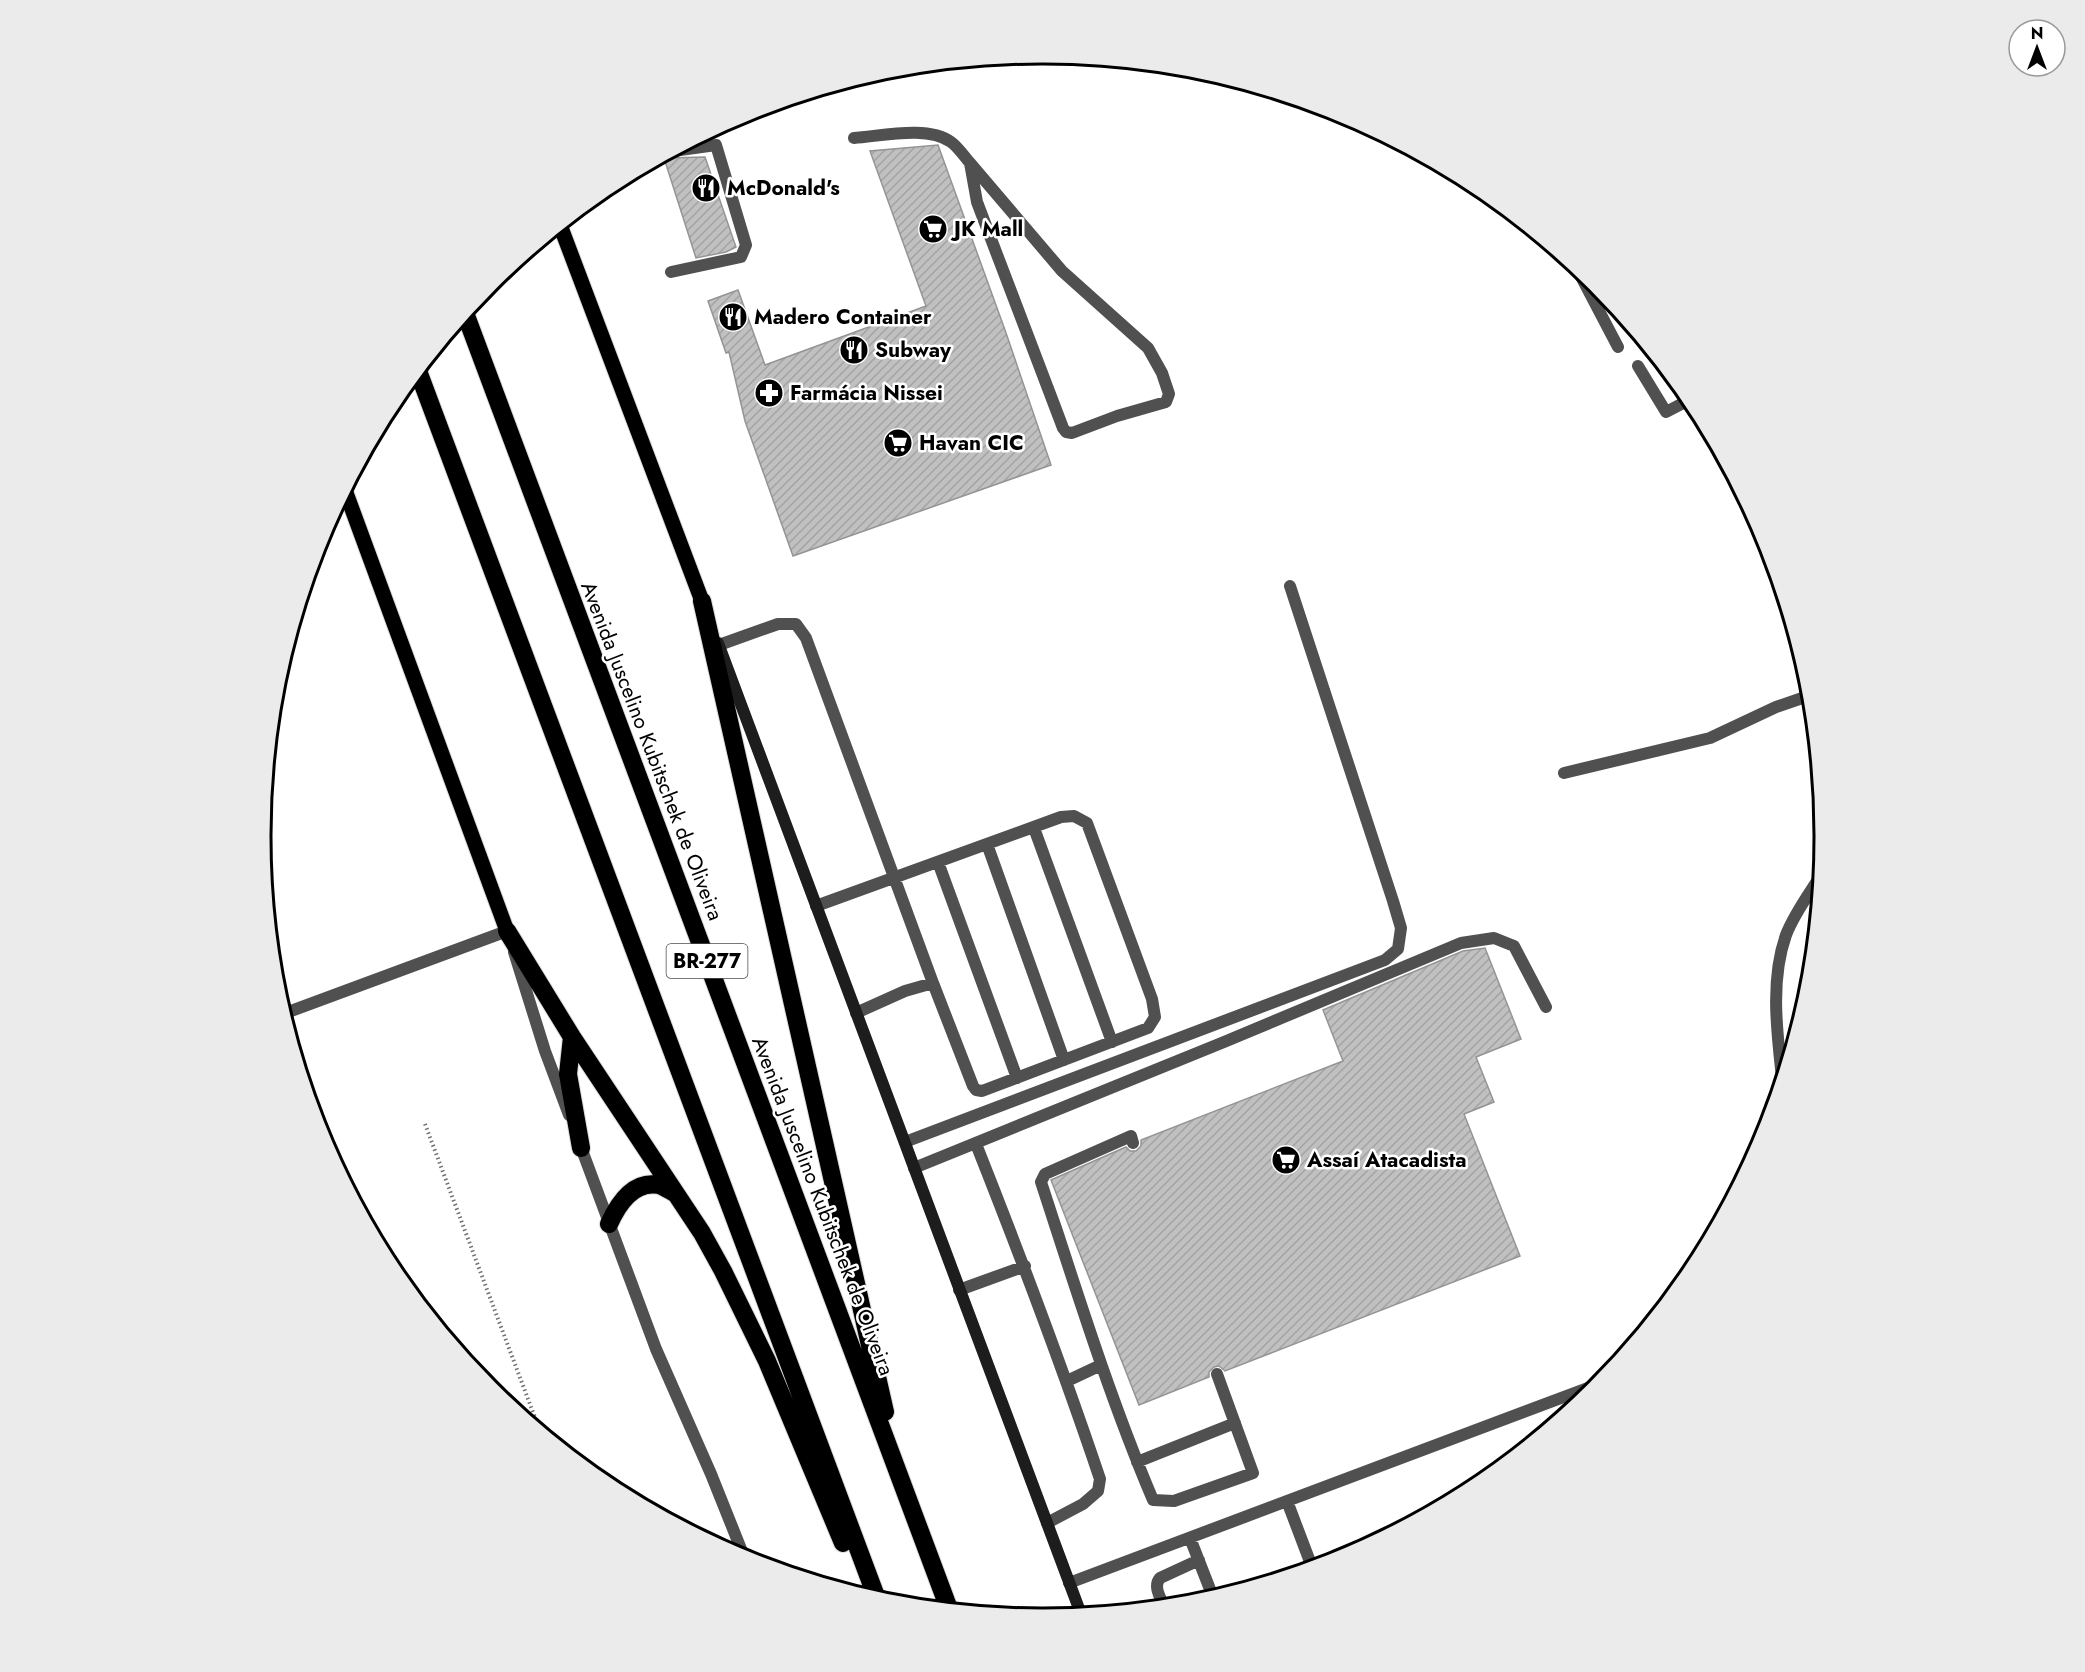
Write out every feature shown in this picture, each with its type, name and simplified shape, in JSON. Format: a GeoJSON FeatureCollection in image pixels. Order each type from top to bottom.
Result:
{"type":"FeatureCollection","features":[{"type":"Feature","properties":{"kind":"highway","name":"Avenida Juscelino Kubitschek de Oliveira"},"geometry":{"type":"LineString","coordinates":[[468,321],[946,1601]]}},
{"type":"Feature","properties":{"kind":"highway","name":"BR-277"},"geometry":{"type":"LineString","coordinates":[[421,379],[873,1588]]}},
{"type":"Feature","properties":{"kind":"highway"},"geometry":{"type":"LineString","coordinates":[[702,601],[900,1478]]}},
{"type":"Feature","properties":{"kind":"highway"},"geometry":{"type":"LineString","coordinates":[[507,931],[572,1037],[676,1194],[723,1271],[767,1361],[860,1585]]}},
{"type":"Feature","properties":{"kind":"highway"},"geometry":{"type":"LineString","coordinates":[[572,1037],[568,1056],[568,1074],[581,1148]]}},
{"type":"Feature","properties":{"kind":"highway"},"geometry":{"type":"LineString","coordinates":[[609,1224],[617,1206],[627,1194],[643,1186],[658,1185],[676,1194]]}},
{"type":"Feature","properties":{"kind":"main road"},"geometry":{"type":"LineString","coordinates":[[563,232],[1078,1607]]}},
{"type":"Feature","properties":{"kind":"main road"},"geometry":{"type":"LineString","coordinates":[[349,500],[507,931]]}},
{"type":"Feature","properties":{"kind":"street"},"geometry":{"type":"LineString","coordinates":[[854,138],[923,132],[940,135],[953,143],[1062,271],[1148,348],[1162,373],[1169,394],[1166,402],[1116,416],[1072,433],[1066,432],[977,202],[970,163]]}},
{"type":"Feature","properties":{"kind":"street"},"geometry":{"type":"LineString","coordinates":[[671,272],[741,257],[746,245],[716,146],[692,149]]}},
{"type":"Feature","properties":{"kind":"street"},"geometry":{"type":"LineString","coordinates":[[1588,290],[1618,347]]}},
{"type":"Feature","properties":{"kind":"street"},"geometry":{"type":"LineString","coordinates":[[1595,304],[1599,302]]}},
{"type":"Feature","properties":{"kind":"street"},"geometry":{"type":"LineString","coordinates":[[1638,366],[1666,412],[1682,404]]}},
{"type":"Feature","properties":{"kind":"street"},"geometry":{"type":"LineString","coordinates":[[904,1142],[1385,960],[1398,949],[1401,928],[1290,586]]}},
{"type":"Feature","properties":{"kind":"street"},"geometry":{"type":"LineString","coordinates":[[719,645],[778,624],[796,624],[806,638],[894,879],[933,983],[976,1090],[982,1091],[1148,1028],[1155,1017],[1152,999],[1087,823],[1074,816],[1061,817],[894,879],[816,906]]}},
{"type":"Feature","properties":{"kind":"street"},"geometry":{"type":"LineString","coordinates":[[1564,773],[1710,738],[1776,707],[1801,698]]}},
{"type":"Feature","properties":{"kind":"street"},"geometry":{"type":"LineString","coordinates":[[1034,828],[1112,1042]]}},
{"type":"Feature","properties":{"kind":"street"},"geometry":{"type":"LineString","coordinates":[[987,844],[1064,1060]]}},
{"type":"Feature","properties":{"kind":"street"},"geometry":{"type":"LineString","coordinates":[[938,862],[1017,1078]]}},
{"type":"Feature","properties":{"kind":"street"},"geometry":{"type":"LineString","coordinates":[[1781,1060],[1776,997],[1781,953],[1796,915],[1812,890]]}},
{"type":"Feature","properties":{"kind":"street"},"geometry":{"type":"LineString","coordinates":[[291,1011],[507,931],[545,1050],[656,1349],[740,1546]]}},
{"type":"Feature","properties":{"kind":"street"},"geometry":{"type":"LineString","coordinates":[[914,1168],[1461,943],[1494,938],[1514,946],[1546,1007]]}},
{"type":"Feature","properties":{"kind":"street"},"geometry":{"type":"LineString","coordinates":[[856,1012],[933,983]]}},
{"type":"Feature","properties":{"kind":"street"},"geometry":{"type":"LineString","coordinates":[[1132,1139],[1045,1174],[1041,1182],[1101,1365],[1153,1500],[1174,1501],[1253,1473],[1217,1374]]}},
{"type":"Feature","properties":{"kind":"street"},"geometry":{"type":"LineString","coordinates":[[976,1144],[1025,1266],[1100,1479],[1098,1491],[1083,1504],[1047,1523]]}},
{"type":"Feature","properties":{"kind":"street"},"geometry":{"type":"LineString","coordinates":[[959,1290],[1025,1266]]}},
{"type":"Feature","properties":{"kind":"street"},"geometry":{"type":"LineString","coordinates":[[1067,1381],[1101,1365]]}},
{"type":"Feature","properties":{"kind":"street"},"geometry":{"type":"LineString","coordinates":[[1069,1583],[1578,1391]]}},
{"type":"Feature","properties":{"kind":"street"},"geometry":{"type":"LineString","coordinates":[[1137,1462],[1235,1423]]}},
{"type":"Feature","properties":{"kind":"street"},"geometry":{"type":"LineString","coordinates":[[1287,1501],[1309,1560]]}},
{"type":"Feature","properties":{"kind":"street"},"geometry":{"type":"LineString","coordinates":[[1190,1538],[1211,1589]]}},
{"type":"Feature","properties":{"kind":"street"},"geometry":{"type":"LineString","coordinates":[[1161,1598],[1156,1587],[1160,1578],[1199,1560]]}},
{"type":"Feature","properties":{"kind":"path"},"geometry":{"type":"LineString","coordinates":[[425,1124],[535,1416]]}},
{"type":"Feature","properties":{"kind":"building","name":"Havan CIC"},"geometry":{"type":"Polygon","coordinates":[[[938,145],[1051,465],[793,556],[745,421],[729,352],[726,353],[708,301],[738,290],[765,365],[926,306],[870,151],[938,145]]]}},
{"type":"Feature","properties":{"kind":"building"},"geometry":{"type":"Polygon","coordinates":[[[705,157],[736,247],[726,252],[696,258],[666,163],[676,158],[705,157]]]}},
{"type":"Feature","properties":{"kind":"building","name":"Assaí Atacadista"},"geometry":{"type":"Polygon","coordinates":[[[1485,948],[1521,1039],[1476,1057],[1494,1102],[1464,1114],[1520,1256],[1225,1371],[1219,1366],[1214,1367],[1209,1372],[1209,1377],[1139,1405],[1051,1180],[1126,1147],[1130,1151],[1136,1151],[1141,1146],[1141,1140],[1343,1061],[1323,1010],[1463,951],[1485,948]]]}},
{"type":"Feature","properties":{"kind":"place","name":"McDonald's"},"geometry":{"type":"Point","coordinates":[706,188]}},
{"type":"Feature","properties":{"kind":"place","name":"JK Mall"},"geometry":{"type":"Point","coordinates":[933,229]}},
{"type":"Feature","properties":{"kind":"place","name":"Madero Container"},"geometry":{"type":"Point","coordinates":[733,317]}},
{"type":"Feature","properties":{"kind":"place","name":"Subway"},"geometry":{"type":"Point","coordinates":[854,350]}},
{"type":"Feature","properties":{"kind":"place","name":"Farmácia Nissei"},"geometry":{"type":"Point","coordinates":[769,393]}},
{"type":"Feature","properties":{"kind":"place","name":"Havan CIC"},"geometry":{"type":"Point","coordinates":[898,443]}},
{"type":"Feature","properties":{"kind":"place","name":"Assaí Atacadista"},"geometry":{"type":"Point","coordinates":[1286,1160]}}]}
